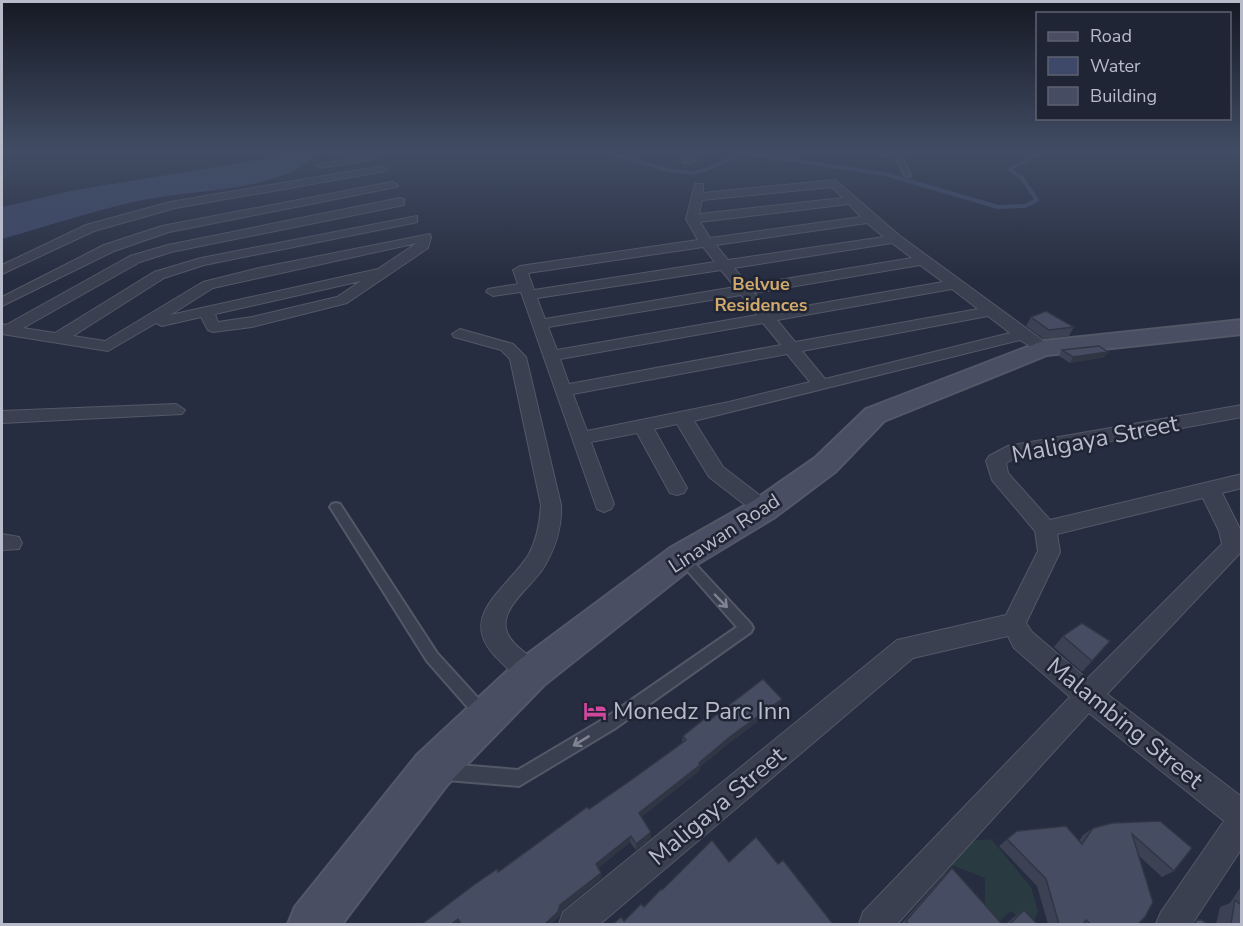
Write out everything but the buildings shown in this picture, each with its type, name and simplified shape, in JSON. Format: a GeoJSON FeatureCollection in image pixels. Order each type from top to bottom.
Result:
{"type":"FeatureCollection","features":[{"type":"Feature","properties":{"kind":"street"},"geometry":{"type":"LineString","coordinates":[[2,270],[81,231],[174,205],[240,193]]}},
{"type":"Feature","properties":{"kind":"street"},"geometry":{"type":"LineString","coordinates":[[2,302],[109,248],[166,229],[350,193]]}},
{"type":"Feature","properties":{"kind":"street"},"geometry":{"type":"LineString","coordinates":[[206,311],[213,327],[252,322],[342,300],[423,245],[425,237],[396,193]]}},
{"type":"Feature","properties":{"kind":"street"},"geometry":{"type":"LineString","coordinates":[[698,193],[692,219],[706,242],[790,350],[822,386]]}},
{"type":"Feature","properties":{"kind":"street"},"geometry":{"type":"LineString","coordinates":[[846,193],[870,219],[1032,342]]}},
{"type":"Feature","properties":{"kind":"street"},"geometry":{"type":"LineString","coordinates":[[692,219],[854,200]]}},
{"type":"Feature","properties":{"kind":"street"},"geometry":{"type":"LineString","coordinates":[[5,330],[135,259],[168,249],[400,202]]}},
{"type":"Feature","properties":{"kind":"street"},"geometry":{"type":"LineString","coordinates":[[58,338],[159,275],[201,262],[413,219]]}},
{"type":"Feature","properties":{"kind":"street"},"geometry":{"type":"LineString","coordinates":[[604,504],[520,270],[870,219]]}},
{"type":"Feature","properties":{"kind":"street"},"geometry":{"type":"LineString","coordinates":[[5,330],[108,346],[208,285],[425,237]]}},
{"type":"Feature","properties":{"kind":"street"},"geometry":{"type":"LineString","coordinates":[[493,292],[527,291],[895,239]]}},
{"type":"Feature","properties":{"kind":"street"},"geometry":{"type":"LineString","coordinates":[[540,324],[924,260]]}},
{"type":"Feature","properties":{"kind":"street"},"geometry":{"type":"LineString","coordinates":[[140,325],[342,279],[385,272]]}},
{"type":"Feature","properties":{"kind":"street"},"geometry":{"type":"LineString","coordinates":[[549,356],[957,284]]}},
{"type":"Feature","properties":{"kind":"street"},"geometry":{"type":"LineString","coordinates":[[564,390],[992,311]]}},
{"type":"Feature","properties":{"kind":"street","name":"Linawan Road"},"geometry":{"type":"LineString","coordinates":[[312,924],[432,770],[531,673],[682,557],[764,509],[825,465],[875,415],[1032,342],[1242,327]]}},
{"type":"Feature","properties":{"kind":"street"},"geometry":{"type":"LineString","coordinates":[[460,334],[507,347],[518,357],[551,505],[552,526],[533,566],[498,607],[493,623],[499,643],[531,673]]}},
{"type":"Feature","properties":{"kind":"street"},"geometry":{"type":"LineString","coordinates":[[582,438],[1032,342]]}},
{"type":"Feature","properties":{"kind":"street"},"geometry":{"type":"LineString","coordinates":[[2,417],[176,410]]}},
{"type":"Feature","properties":{"kind":"street","name":"Maligaya Street"},"geometry":{"type":"LineString","coordinates":[[1045,529],[999,475],[996,461],[1008,453],[1242,411]]}},
{"type":"Feature","properties":{"kind":"street"},"geometry":{"type":"LineString","coordinates":[[682,417],[716,472],[764,509]]}},
{"type":"Feature","properties":{"kind":"street"},"geometry":{"type":"LineString","coordinates":[[642,425],[677,488]]}},
{"type":"Feature","properties":{"kind":"street"},"geometry":{"type":"LineString","coordinates":[[1014,624],[1049,552],[1045,529],[1242,481]]}},
{"type":"Feature","properties":{"kind":"street"},"geometry":{"type":"LineString","coordinates":[[874,924],[1161,618],[1233,546],[1230,531],[1209,488]]}},
{"type":"Feature","properties":{"kind":"street","name":"Maligaya Street"},"geometry":{"type":"LineString","coordinates":[[575,924],[906,648],[1014,624]]}},
{"type":"Feature","properties":{"kind":"street","name":"Malambing Street"},"geometry":{"type":"LineString","coordinates":[[1014,624],[1023,640],[1088,696],[1242,816]]}},
{"type":"Feature","properties":{"kind":"street"},"geometry":{"type":"LineString","coordinates":[[1173,924],[1242,820]]}},
{"type":"Feature","properties":{"kind":"lane"},"geometry":{"type":"LineString","coordinates":[[336,507],[432,657],[486,718]]}},
{"type":"Feature","properties":{"kind":"lane"},"geometry":{"type":"LineString","coordinates":[[432,770],[519,778],[609,724],[746,628],[682,557]]}},
{"type":"Feature","properties":{"kind":"shaded area"},"geometry":{"type":"Polygon","coordinates":[[[1000,839],[992,840],[1031,887],[1038,911],[1033,924],[1028,924],[1011,911],[996,924],[985,904],[985,878],[941,861],[958,841],[1000,839]]]}},
{"type":"Feature","properties":{"kind":"water"},"geometry":{"type":"Polygon","coordinates":[[[61,193],[189,193],[143,200],[89,213],[2,239],[2,207],[61,193]]]}},
{"type":"Feature","properties":{"kind":"waterway"},"geometry":{"type":"LineString","coordinates":[[951,193],[998,207],[1025,206],[1037,200],[1032,193]]}},
{"type":"Feature","properties":{"kind":"place","name":"Monedz Parc Inn"},"geometry":{"type":"Point","coordinates":[595,711]}},
{"type":"Feature","properties":{"kind":"district","name":"Belvue Residences"},"geometry":{"type":"Point","coordinates":[761,294]}}]}
